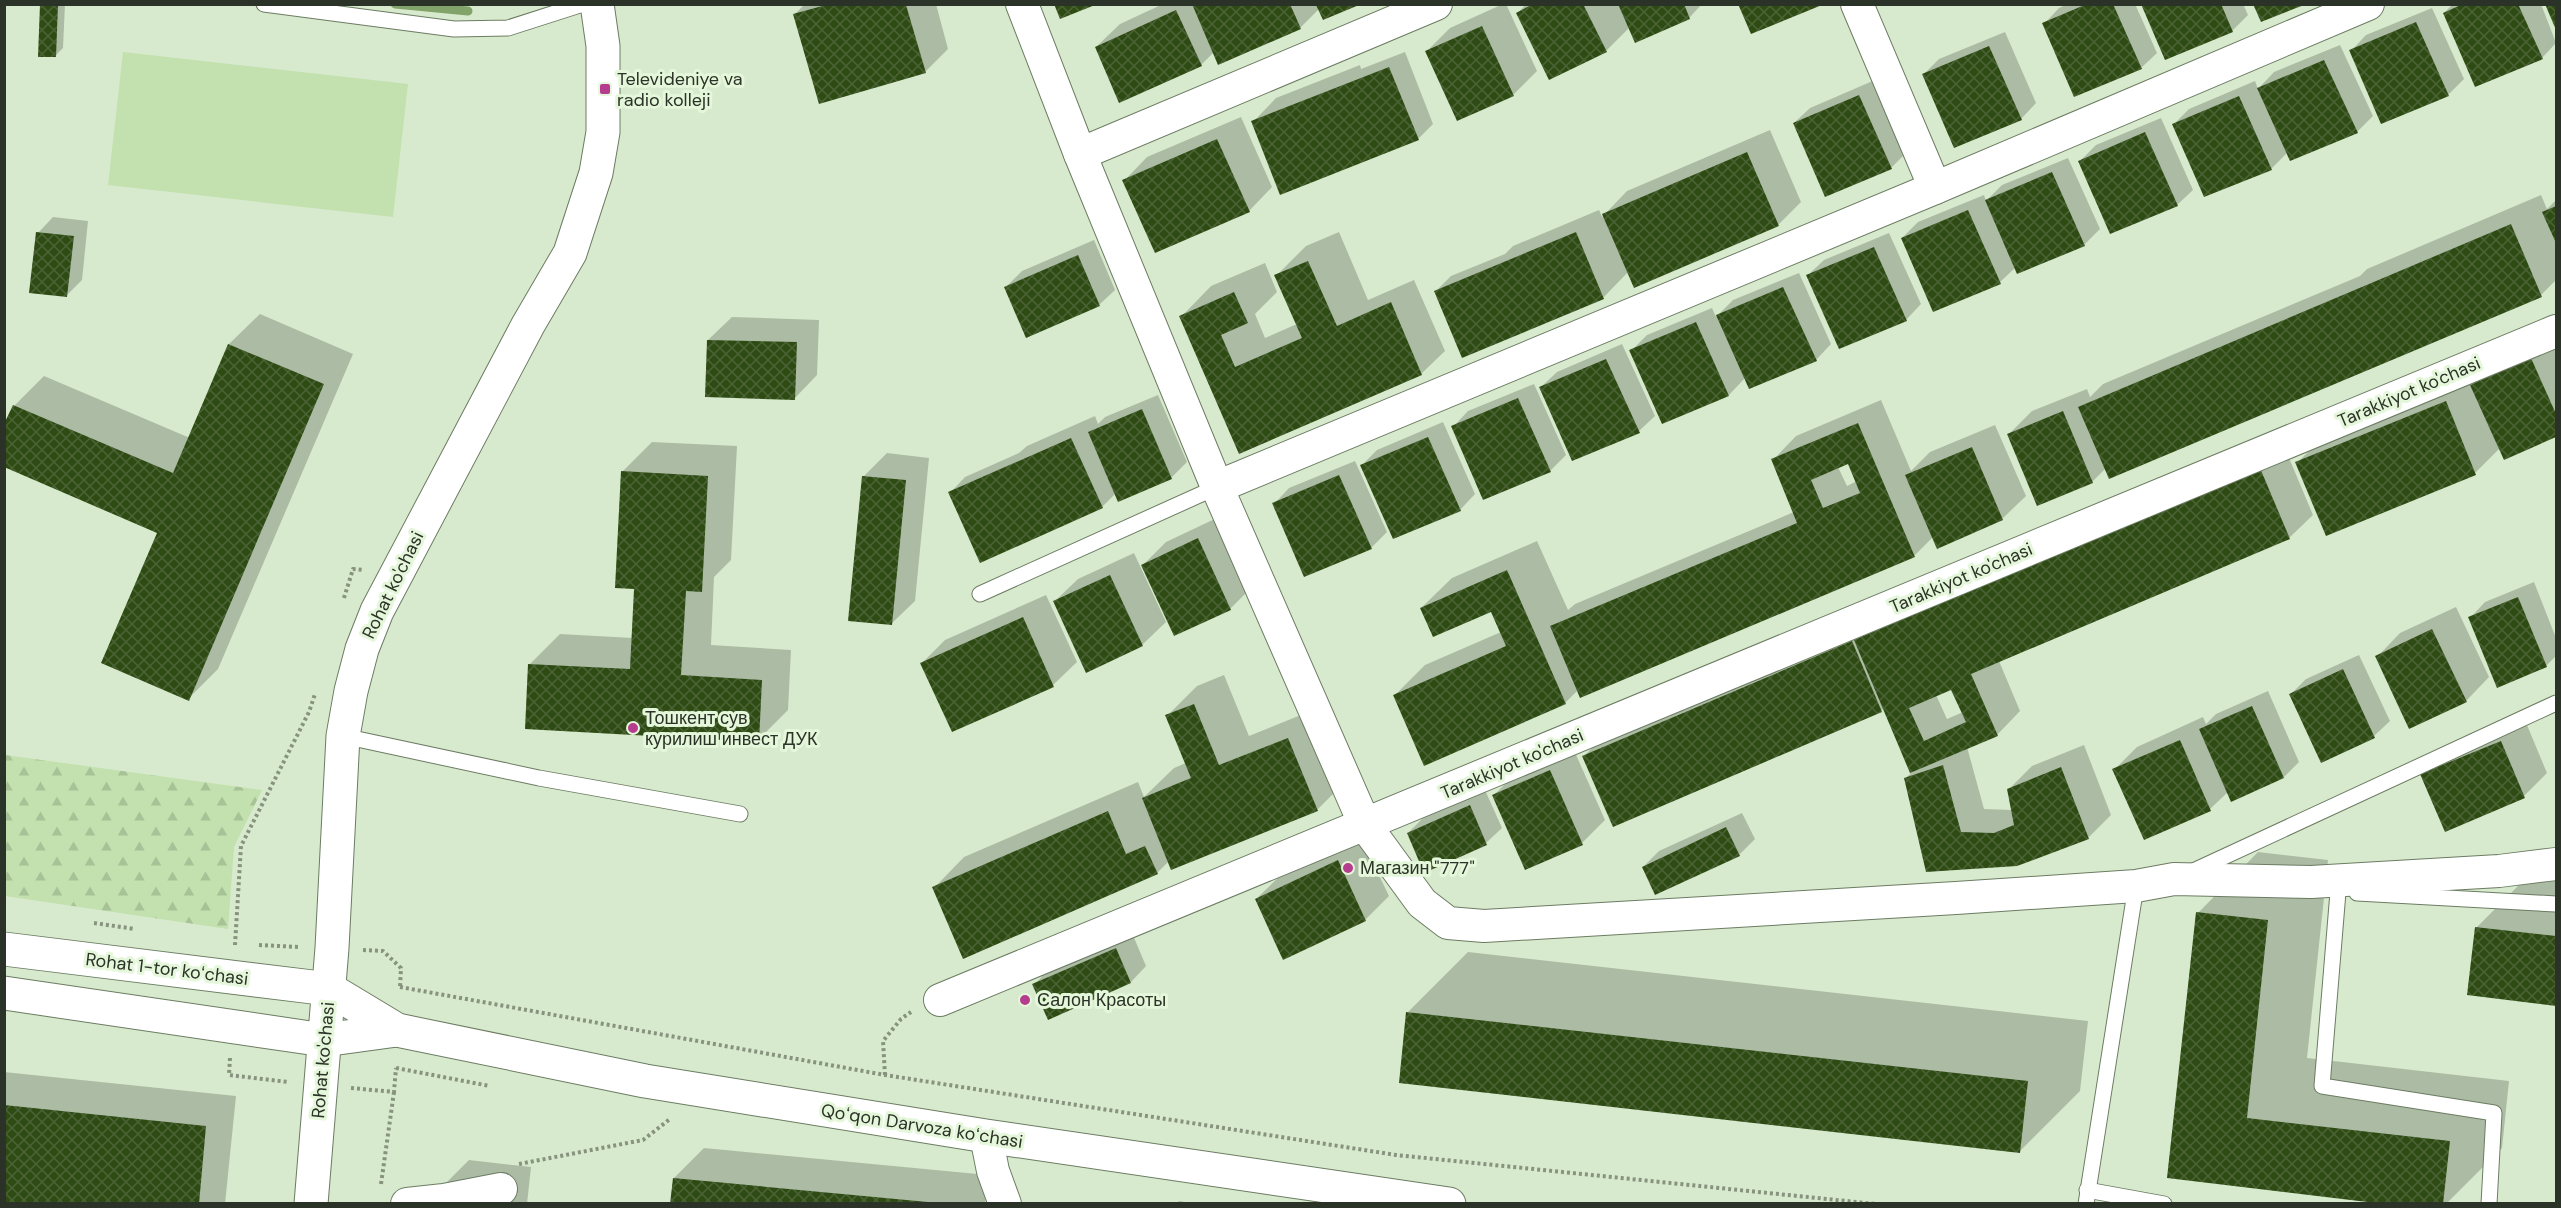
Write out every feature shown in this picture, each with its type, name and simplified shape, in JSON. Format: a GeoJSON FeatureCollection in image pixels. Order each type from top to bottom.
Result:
{"type":"FeatureCollection","features":[{"type":"Feature","properties":{"kind":"street","name":"Rohat ko'chasi"},"geometry":{"type":"LineString","coordinates":[[311,1203],[329,989],[343,736],[351,691],[362,650],[377,611],[528,325],[570,253],[584,214],[596,173],[603,132],[603,46],[597,4]]}},
{"type":"Feature","properties":{"kind":"street"},"geometry":{"type":"LineString","coordinates":[[1022,4],[1080,154],[1217,487],[1365,825],[1422,903],[1448,922],[1484,926],[2136,886],[2174,879],[2325,887],[2556,864]]}},
{"type":"Feature","properties":{"kind":"street"},"geometry":{"type":"LineString","coordinates":[[1080,154],[1436,4]]}},
{"type":"Feature","properties":{"kind":"street"},"geometry":{"type":"LineString","coordinates":[[1857,4],[1935,188]]}},
{"type":"Feature","properties":{"kind":"street"},"geometry":{"type":"LineString","coordinates":[[1217,487],[1935,188],[2367,4]]}},
{"type":"Feature","properties":{"kind":"street","name":"Tarakkiyot ko'chasi"},"geometry":{"type":"LineString","coordinates":[[940,1000],[2556,331]]}},
{"type":"Feature","properties":{"kind":"street","name":"Rohat 1-tor koʻchasi"},"geometry":{"type":"LineString","coordinates":[[4,949],[329,989]]}},
{"type":"Feature","properties":{"kind":"street","name":"Qoʻqon Darvoza koʻchasi"},"geometry":{"type":"LineString","coordinates":[[329,989],[397,1046]]}},
{"type":"Feature","properties":{"kind":"street"},"geometry":{"type":"LineString","coordinates":[[4,993],[324,1040]]}},
{"type":"Feature","properties":{"kind":"street","name":"Qoʻqon Darvoza koʻchasi"},"geometry":{"type":"LineString","coordinates":[[324,1040],[397,1046],[645,1082],[986,1136],[1449,1203]]}},
{"type":"Feature","properties":{"kind":"street"},"geometry":{"type":"LineString","coordinates":[[986,1136],[993,1171],[1005,1203]]}},
{"type":"Feature","properties":{"kind":"street"},"geometry":{"type":"LineString","coordinates":[[407,1203],[501,1196]]}},
{"type":"Feature","properties":{"kind":"lane"},"geometry":{"type":"LineString","coordinates":[[264,4],[454,29],[508,28],[536,11],[583,4]]}},
{"type":"Feature","properties":{"kind":"lane"},"geometry":{"type":"LineString","coordinates":[[980,594],[1217,487]]}},
{"type":"Feature","properties":{"kind":"lane"},"geometry":{"type":"LineString","coordinates":[[2174,879],[2556,703]]}},
{"type":"Feature","properties":{"kind":"lane"},"geometry":{"type":"LineString","coordinates":[[343,736],[538,778],[740,814]]}},
{"type":"Feature","properties":{"kind":"lane"},"geometry":{"type":"LineString","coordinates":[[2136,886],[2087,1197],[2164,1203]]}},
{"type":"Feature","properties":{"kind":"lane"},"geometry":{"type":"LineString","coordinates":[[2489,1203],[2494,1113],[2322,1086],[2325,887],[2556,904]]}},
{"type":"Feature","properties":{"kind":"path"},"geometry":{"type":"LineString","coordinates":[[343,602],[353,569],[362,570]]}},
{"type":"Feature","properties":{"kind":"path"},"geometry":{"type":"LineString","coordinates":[[234,949],[241,846],[309,712],[316,690]]}},
{"type":"Feature","properties":{"kind":"path"},"geometry":{"type":"LineString","coordinates":[[359,950],[383,951],[401,968],[400,998]]}},
{"type":"Feature","properties":{"kind":"path"},"geometry":{"type":"LineString","coordinates":[[400,987],[885,1075],[1396,1155],[1876,1203]]}},
{"type":"Feature","properties":{"kind":"path"},"geometry":{"type":"LineString","coordinates":[[885,1075],[883,1041],[901,1018],[925,1003],[940,1000]]}},
{"type":"Feature","properties":{"kind":"path"},"geometry":{"type":"LineString","coordinates":[[342,1087],[394,1092],[397,1046]]}},
{"type":"Feature","properties":{"kind":"path"},"geometry":{"type":"LineString","coordinates":[[230,1054],[229,1075],[297,1083]]}},
{"type":"Feature","properties":{"kind":"green space"},"geometry":{"type":"Polygon","coordinates":[[[123,52],[408,84],[393,217],[108,185],[123,52]]]}},
{"type":"Feature","properties":{"kind":"green space"},"geometry":{"type":"Polygon","coordinates":[[[5,755],[262,790],[234,847],[228,929],[5,896],[5,755]]]}},
{"type":"Feature","properties":{"kind":"building"},"geometry":{"type":"Polygon","coordinates":[[[40,4],[58,5],[56,57],[38,57],[40,4]]]}},
{"type":"Feature","properties":{"kind":"building"},"geometry":{"type":"Polygon","coordinates":[[[1054,4],[1095,4],[1095,5],[1060,19],[1054,4]]]}},
{"type":"Feature","properties":{"kind":"building"},"geometry":{"type":"Polygon","coordinates":[[[1192,4],[1290,4],[1301,29],[1218,65],[1192,4]]]}},
{"type":"Feature","properties":{"kind":"building"},"geometry":{"type":"Polygon","coordinates":[[[1533,4],[1583,4],[1607,52],[1549,80],[1516,13],[1533,4]]]}},
{"type":"Feature","properties":{"kind":"building"},"geometry":{"type":"Polygon","coordinates":[[[1618,4],[1684,4],[1690,19],[1635,43],[1618,4]]]}},
{"type":"Feature","properties":{"kind":"building"},"geometry":{"type":"Polygon","coordinates":[[[1738,4],[1822,4],[1822,5],[1751,34],[1738,4]]]}},
{"type":"Feature","properties":{"kind":"building"},"geometry":{"type":"Polygon","coordinates":[[[2087,4],[2113,4],[2142,69],[2074,97],[2042,23],[2087,4]]]}},
{"type":"Feature","properties":{"kind":"building"},"geometry":{"type":"Polygon","coordinates":[[[2141,4],[2221,4],[2233,32],[2165,60],[2141,4]]]}},
{"type":"Feature","properties":{"kind":"building"},"geometry":{"type":"Polygon","coordinates":[[[2253,4],[2304,4],[2304,5],[2261,22],[2253,4]]]}},
{"type":"Feature","properties":{"kind":"building"},"geometry":{"type":"Polygon","coordinates":[[[2463,4],[2518,4],[2543,59],[2475,87],[2443,13],[2463,4]]]}},
{"type":"Feature","properties":{"kind":"building"},"geometry":{"type":"Polygon","coordinates":[[[2545,4],[2556,4],[2556,30],[2545,4]]]}},
{"type":"Feature","properties":{"kind":"building"},"geometry":{"type":"Polygon","coordinates":[[[826,5],[906,5],[926,73],[819,104],[793,14],[826,5]]]}},
{"type":"Feature","properties":{"kind":"building"},"geometry":{"type":"Polygon","coordinates":[[[1316,5],[1359,5],[1323,20],[1316,5]]]}},
{"type":"Feature","properties":{"kind":"building"},"geometry":{"type":"Polygon","coordinates":[[[1176,10],[1202,66],[1119,103],[1095,47],[1176,10]]]}},
{"type":"Feature","properties":{"kind":"building"},"geometry":{"type":"Polygon","coordinates":[[[2416,22],[2449,96],[2381,124],[2349,50],[2416,22]]]}},
{"type":"Feature","properties":{"kind":"building"},"geometry":{"type":"Polygon","coordinates":[[[1482,26],[1514,96],[1457,121],[1425,51],[1482,26]]]}},
{"type":"Feature","properties":{"kind":"building"},"geometry":{"type":"Polygon","coordinates":[[[1989,46],[2022,120],[1954,148],[1922,74],[1989,46]]]}},
{"type":"Feature","properties":{"kind":"building"},"geometry":{"type":"Polygon","coordinates":[[[2324,60],[2358,133],[2290,161],[2257,88],[2324,60]]]}},
{"type":"Feature","properties":{"kind":"building"},"geometry":{"type":"Polygon","coordinates":[[[1389,67],[1419,140],[1280,195],[1251,121],[1389,67]]]}},
{"type":"Feature","properties":{"kind":"building"},"geometry":{"type":"Polygon","coordinates":[[[1859,95],[1892,169],[1825,197],[1793,123],[1859,95]]]}},
{"type":"Feature","properties":{"kind":"building"},"geometry":{"type":"Polygon","coordinates":[[[2239,96],[2272,170],[2204,197],[2172,124],[2239,96]]]}},
{"type":"Feature","properties":{"kind":"building"},"geometry":{"type":"Polygon","coordinates":[[[2145,132],[2178,206],[2110,234],[2078,161],[2145,132]]]}},
{"type":"Feature","properties":{"kind":"building"},"geometry":{"type":"Polygon","coordinates":[[[1217,139],[1250,212],[1155,253],[1122,180],[1217,139]]]}},
{"type":"Feature","properties":{"kind":"building"},"geometry":{"type":"Polygon","coordinates":[[[1747,152],[1779,226],[1634,288],[1602,214],[1747,152]]]}},
{"type":"Feature","properties":{"kind":"building"},"geometry":{"type":"Polygon","coordinates":[[[2052,172],[2085,246],[2017,274],[1985,200],[2052,172]]]}},
{"type":"Feature","properties":{"kind":"building"},"geometry":{"type":"Polygon","coordinates":[[[2556,206],[2556,243],[2542,212],[2556,206]]]}},
{"type":"Feature","properties":{"kind":"building"},"geometry":{"type":"Polygon","coordinates":[[[1968,210],[2001,284],[1933,312],[1901,238],[1968,210]]]}},
{"type":"Feature","properties":{"kind":"building"},"geometry":{"type":"Polygon","coordinates":[[[2511,224],[2542,297],[2109,479],[2078,407],[2511,224]]]}},
{"type":"Feature","properties":{"kind":"building"},"geometry":{"type":"Polygon","coordinates":[[[36,232],[74,236],[67,297],[29,293],[36,232]]]}},
{"type":"Feature","properties":{"kind":"building"},"geometry":{"type":"Polygon","coordinates":[[[1576,232],[1604,299],[1462,358],[1434,291],[1576,232]]]}},
{"type":"Feature","properties":{"kind":"building"},"geometry":{"type":"Polygon","coordinates":[[[1874,247],[1907,321],[1839,349],[1806,275],[1874,247]]]}},
{"type":"Feature","properties":{"kind":"building"},"geometry":{"type":"Polygon","coordinates":[[[1078,255],[1100,306],[1026,338],[1004,287],[1078,255]]]}},
{"type":"Feature","properties":{"kind":"building"},"geometry":{"type":"Polygon","coordinates":[[[1308,261],[1337,326],[1391,302],[1422,375],[1239,454],[1179,316],[1234,292],[1248,323],[1221,335],[1235,367],[1302,338],[1274,275],[1308,261]]]}},
{"type":"Feature","properties":{"kind":"building"},"geometry":{"type":"Polygon","coordinates":[[[1783,287],[1817,361],[1749,389],[1716,315],[1783,287]]]}},
{"type":"Feature","properties":{"kind":"building"},"geometry":{"type":"Polygon","coordinates":[[[1696,322],[1729,396],[1662,424],[1629,350],[1696,322]]]}},
{"type":"Feature","properties":{"kind":"building"},"geometry":{"type":"Polygon","coordinates":[[[707,340],[797,342],[795,400],[705,397],[707,340]]]}},
{"type":"Feature","properties":{"kind":"building"},"geometry":{"type":"Polygon","coordinates":[[[228,344],[324,384],[189,701],[101,663],[157,533],[4,467],[4,424],[13,405],[173,473],[228,344]]]}},
{"type":"Feature","properties":{"kind":"building"},"geometry":{"type":"Polygon","coordinates":[[[2531,358],[2556,414],[2556,437],[2504,460],[2470,385],[2531,358]]]}},
{"type":"Feature","properties":{"kind":"building"},"geometry":{"type":"Polygon","coordinates":[[[1606,359],[1640,433],[1572,461],[1539,387],[1606,359]]]}},
{"type":"Feature","properties":{"kind":"building"},"geometry":{"type":"Polygon","coordinates":[[[1518,398],[1551,472],[1483,500],[1451,426],[1518,398]]]}},
{"type":"Feature","properties":{"kind":"building"},"geometry":{"type":"Polygon","coordinates":[[[2446,401],[2476,475],[2326,536],[2295,462],[2446,401]]]}},
{"type":"Feature","properties":{"kind":"building"},"geometry":{"type":"Polygon","coordinates":[[[1142,409],[1172,479],[1118,502],[1088,432],[1142,409]]]}},
{"type":"Feature","properties":{"kind":"building"},"geometry":{"type":"Polygon","coordinates":[[[2063,411],[2093,483],[2037,506],[2007,434],[2063,411]]]}},
{"type":"Feature","properties":{"kind":"building"},"geometry":{"type":"Polygon","coordinates":[[[1858,423],[1915,557],[1580,698],[1550,626],[1797,523],[1771,459],[1858,423]],[[1848,464],[1811,480],[1823,508],[1860,493],[1848,464]]]}},
{"type":"Feature","properties":{"kind":"building"},"geometry":{"type":"Polygon","coordinates":[[[1428,437],[1461,511],[1393,539],[1360,465],[1428,437]]]}},
{"type":"Feature","properties":{"kind":"building"},"geometry":{"type":"Polygon","coordinates":[[[1071,438],[1103,508],[980,563],[948,492],[1071,438]]]}},
{"type":"Feature","properties":{"kind":"building"},"geometry":{"type":"Polygon","coordinates":[[[1972,447],[2003,520],[1937,549],[1905,475],[1972,447]]]}},
{"type":"Feature","properties":{"kind":"building"},"geometry":{"type":"Polygon","coordinates":[[[2260,468],[2290,539],[1971,674],[1998,736],[1910,773],[1854,640],[2260,468]],[[1951,690],[1909,708],[1924,741],[1966,722],[1951,690]]]}},
{"type":"Feature","properties":{"kind":"building"},"geometry":{"type":"Polygon","coordinates":[[[621,471],[708,476],[702,592],[686,591],[681,675],[762,680],[759,742],[525,729],[528,664],[630,669],[634,589],[615,588],[621,471]]]}},
{"type":"Feature","properties":{"kind":"building"},"geometry":{"type":"Polygon","coordinates":[[[1339,475],[1372,549],[1304,577],[1272,503],[1339,475]]]}},
{"type":"Feature","properties":{"kind":"building"},"geometry":{"type":"Polygon","coordinates":[[[862,476],[906,480],[892,625],[848,621],[862,476]]]}},
{"type":"Feature","properties":{"kind":"building"},"geometry":{"type":"Polygon","coordinates":[[[1198,538],[1231,610],[1174,636],[1141,565],[1198,538]]]}},
{"type":"Feature","properties":{"kind":"building"},"geometry":{"type":"Polygon","coordinates":[[[1507,570],[1566,704],[1424,766],[1393,695],[1506,646],[1491,612],[1433,637],[1420,608],[1507,570]]]}},
{"type":"Feature","properties":{"kind":"building"},"geometry":{"type":"Polygon","coordinates":[[[1110,575],[1143,646],[1086,673],[1053,601],[1110,575]]]}},
{"type":"Feature","properties":{"kind":"building"},"geometry":{"type":"Polygon","coordinates":[[[2518,597],[2547,667],[2497,688],[2468,617],[2518,597]]]}},
{"type":"Feature","properties":{"kind":"building"},"geometry":{"type":"Polygon","coordinates":[[[1023,617],[1054,687],[952,732],[920,663],[1023,617]]]}},
{"type":"Feature","properties":{"kind":"building"},"geometry":{"type":"Polygon","coordinates":[[[2432,629],[2467,702],[2409,729],[2375,656],[2432,629]]]}},
{"type":"Feature","properties":{"kind":"building"},"geometry":{"type":"Polygon","coordinates":[[[1852,641],[1882,712],[1613,827],[1582,756],[1852,641]]]}},
{"type":"Feature","properties":{"kind":"building"},"geometry":{"type":"Polygon","coordinates":[[[2343,669],[2375,738],[2321,763],[2289,694],[2343,669]]]}},
{"type":"Feature","properties":{"kind":"building"},"geometry":{"type":"Polygon","coordinates":[[[1194,704],[1219,765],[1288,738],[1318,811],[1171,870],[1142,798],[1191,778],[1165,715],[1194,704]]]}},
{"type":"Feature","properties":{"kind":"building"},"geometry":{"type":"Polygon","coordinates":[[[2252,706],[2284,778],[2231,802],[2199,729],[2252,706]]]}},
{"type":"Feature","properties":{"kind":"building"},"geometry":{"type":"Polygon","coordinates":[[[2180,740],[2211,811],[2144,840],[2112,769],[2180,740]]]}},
{"type":"Feature","properties":{"kind":"building"},"geometry":{"type":"Polygon","coordinates":[[[2501,741],[2525,798],[2445,832],[2420,774],[2501,741]]]}},
{"type":"Feature","properties":{"kind":"building"},"geometry":{"type":"Polygon","coordinates":[[[1943,765],[1961,832],[1994,833],[2014,825],[2007,789],[2061,767],[2089,839],[2017,866],[1926,872],[1904,778],[1943,765]]]}},
{"type":"Feature","properties":{"kind":"building"},"geometry":{"type":"Polygon","coordinates":[[[1550,770],[1583,845],[1525,870],[1492,795],[1550,770]]]}},
{"type":"Feature","properties":{"kind":"building"},"geometry":{"type":"Polygon","coordinates":[[[1470,805],[1487,845],[1424,873],[1407,833],[1470,805]]]}},
{"type":"Feature","properties":{"kind":"building"},"geometry":{"type":"Polygon","coordinates":[[[1108,811],[1126,854],[1145,846],[1158,874],[963,959],[932,887],[1108,811]]]}},
{"type":"Feature","properties":{"kind":"building"},"geometry":{"type":"Polygon","coordinates":[[[1726,827],[1740,856],[1655,895],[1642,867],[1726,827]]]}},
{"type":"Feature","properties":{"kind":"building"},"geometry":{"type":"Polygon","coordinates":[[[1338,860],[1366,921],[1283,960],[1255,899],[1338,860]]]}},
{"type":"Feature","properties":{"kind":"building"},"geometry":{"type":"Polygon","coordinates":[[[2196,912],[2268,920],[2247,1118],[2450,1141],[2443,1204],[2384,1204],[2167,1178],[2196,912]]]}},
{"type":"Feature","properties":{"kind":"building"},"geometry":{"type":"Polygon","coordinates":[[[2475,927],[2556,936],[2556,1006],[2467,995],[2475,927]]]}},
{"type":"Feature","properties":{"kind":"building"},"geometry":{"type":"Polygon","coordinates":[[[1116,948],[1131,983],[1048,1020],[1032,984],[1116,948]]]}},
{"type":"Feature","properties":{"kind":"building"},"geometry":{"type":"Polygon","coordinates":[[[1406,1012],[2028,1081],[2020,1153],[1399,1083],[1406,1012]]]}},
{"type":"Feature","properties":{"kind":"building"},"geometry":{"type":"Polygon","coordinates":[[[4,1105],[206,1126],[199,1204],[4,1204],[4,1105]]]}},
{"type":"Feature","properties":{"kind":"building"},"geometry":{"type":"Polygon","coordinates":[[[673,1178],[928,1202],[928,1204],[670,1204],[673,1178]]]}},
{"type":"Feature","properties":{"kind":"waterway"},"geometry":{"type":"LineString","coordinates":[[395,4],[468,11]]}},
{"type":"Feature","properties":{"kind":"place","name":"Televideniye va radio kolleji"},"geometry":{"type":"Point","coordinates":[605,89]}},
{"type":"Feature","properties":{"kind":"place","name":"Тошкент сув курилиш инвест ДУК"},"geometry":{"type":"Point","coordinates":[633,728]}},
{"type":"Feature","properties":{"kind":"place","name":"Магазин \"777\""},"geometry":{"type":"Point","coordinates":[1348,868]}},
{"type":"Feature","properties":{"kind":"place","name":"Салон Красоты"},"geometry":{"type":"Point","coordinates":[1025,1000]}}]}
